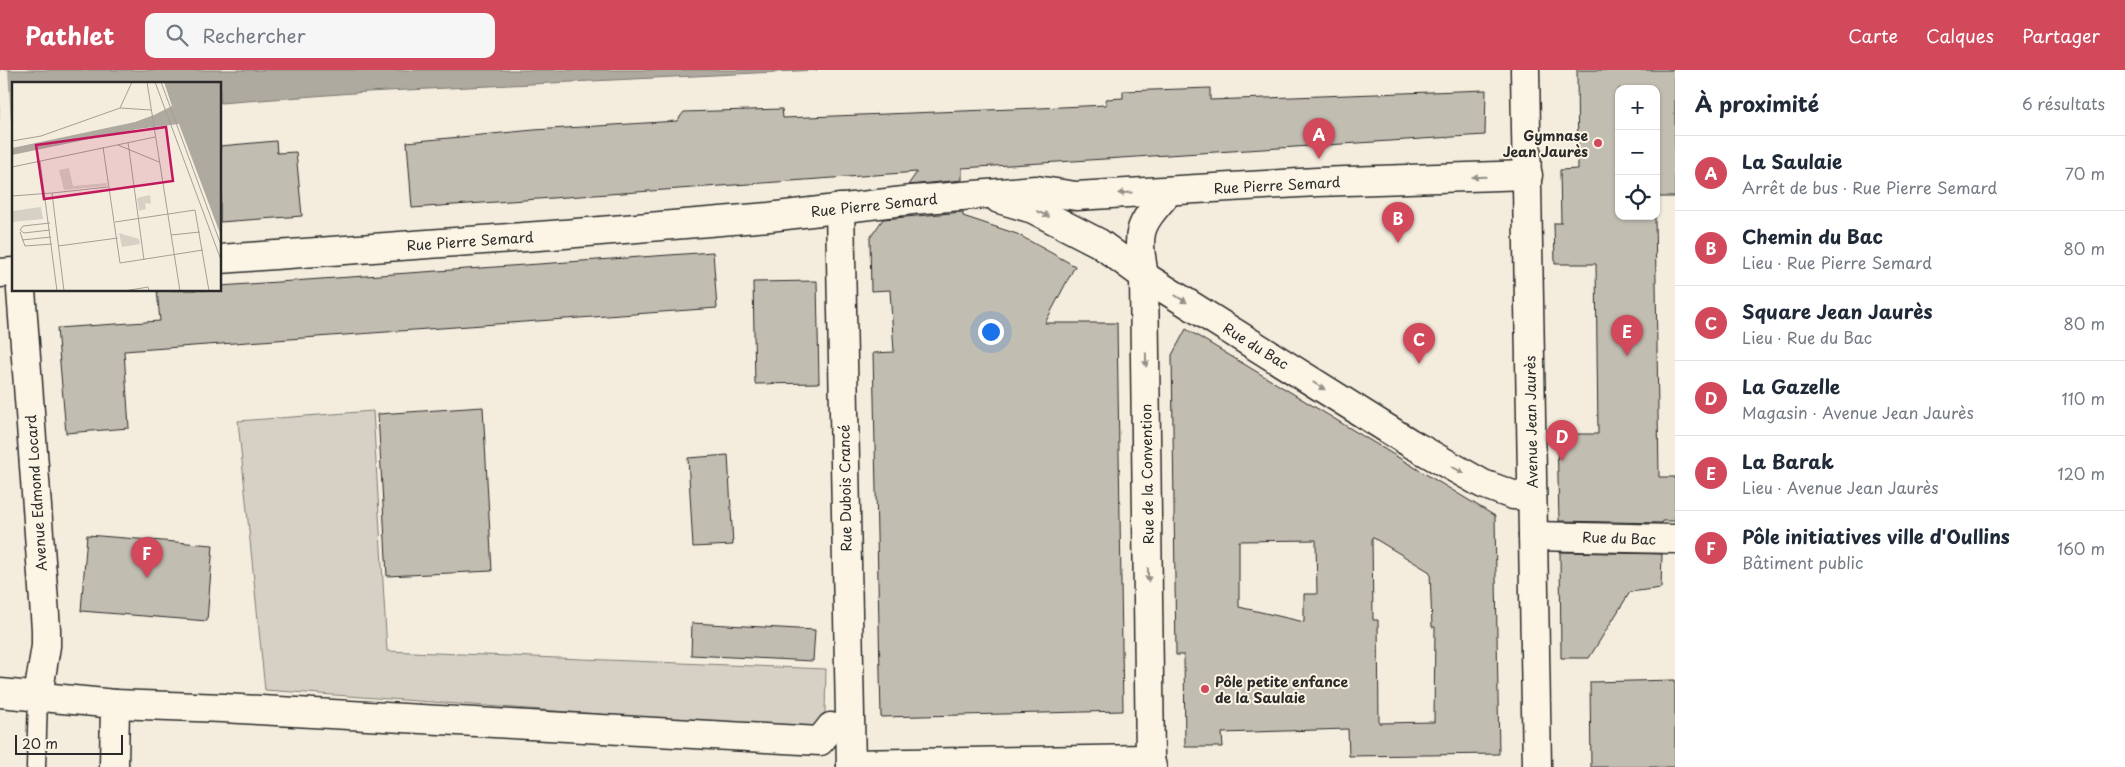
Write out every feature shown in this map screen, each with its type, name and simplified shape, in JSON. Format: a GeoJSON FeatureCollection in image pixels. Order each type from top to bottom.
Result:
{"type":"FeatureCollection","features":[{"type":"Feature","properties":{"kind":"street","name":"Avenue Jean Jaurès"},"geometry":{"type":"LineString","coordinates":[[1526,74],[1537,767]]}},
{"type":"Feature","properties":{"kind":"street","name":"Rue Pierre Semard"},"geometry":{"type":"LineString","coordinates":[[221,259],[768,217],[840,208],[1036,190],[1076,196],[1316,182],[1528,175]]}},
{"type":"Feature","properties":{"kind":"street","name":"Rue de la Convention"},"geometry":{"type":"LineString","coordinates":[[1151,763],[1144,276],[1140,248],[1141,230],[1148,215],[1169,191]]}},
{"type":"Feature","properties":{"kind":"street","name":"Rue du Bac"},"geometry":{"type":"LineString","coordinates":[[980,194],[1032,209],[1068,226],[1099,243],[1144,276],[1410,443],[1483,484],[1514,495],[1532,496]]}},
{"type":"Feature","properties":{"kind":"street","name":"Rue Dubois Crancé"},"geometry":{"type":"LineString","coordinates":[[840,208],[851,766]]}},
{"type":"Feature","properties":{"kind":"street","name":"Avenue Edmond Locard"},"geometry":{"type":"LineString","coordinates":[[21,291],[46,629],[46,646],[38,696]]}},
{"type":"Feature","properties":{"kind":"street","name":"Rue du Bac"},"geometry":{"type":"LineString","coordinates":[[1533,536],[1675,540]]}},
{"type":"Feature","properties":{"kind":"street"},"geometry":{"type":"LineString","coordinates":[[0,693],[115,704],[223,708],[820,741],[831,727]]}},
{"type":"Feature","properties":{"kind":"street"},"geometry":{"type":"LineString","coordinates":[[114,767],[115,704]]}},
{"type":"Feature","properties":{"kind":"street"},"geometry":{"type":"LineString","coordinates":[[851,766],[1151,763]]}},
{"type":"Feature","properties":{"kind":"lane","name":"Avenue Edmond Locard"},"geometry":{"type":"LineString","coordinates":[[36,767],[38,696]]}},
{"type":"Feature","properties":{"kind":"shaded area"},"geometry":{"type":"Polygon","coordinates":[[[0,70],[817,70],[367,92],[221,103],[221,82],[12,82],[12,119],[0,120],[0,70]]]}},
{"type":"Feature","properties":{"kind":"shaded area"},"geometry":{"type":"Polygon","coordinates":[[[373,411],[387,651],[826,669],[825,713],[819,730],[265,690],[238,421],[373,411]]]}},
{"type":"Feature","properties":{"kind":"pier"},"geometry":{"type":"Polygon","coordinates":[[[0,70],[8,70],[11,122],[0,123],[0,70]]]}},
{"type":"Feature","properties":{"kind":"building"},"geometry":{"type":"Polygon","coordinates":[[[1577,70],[1675,70],[1675,197],[1660,197],[1660,85],[1615,85],[1615,220],[1655,220],[1659,477],[1675,477],[1675,521],[1662,521],[1662,523],[1559,521],[1557,434],[1598,434],[1596,264],[1555,264],[1554,223],[1561,223],[1560,170],[1578,169],[1577,70]]]}},
{"type":"Feature","properties":{"kind":"building"},"geometry":{"type":"Polygon","coordinates":[[[1210,88],[1210,100],[1486,90],[1485,135],[962,168],[962,180],[908,185],[917,172],[412,208],[407,142],[534,130],[677,121],[684,112],[782,109],[783,118],[1106,105],[1106,99],[1123,98],[1123,91],[1210,88]]]}},
{"type":"Feature","properties":{"kind":"building"},"geometry":{"type":"Polygon","coordinates":[[[276,141],[277,153],[296,152],[302,216],[221,222],[221,146],[276,141]]]}},
{"type":"Feature","properties":{"kind":"building"},"geometry":{"type":"Polygon","coordinates":[[[963,212],[963,216],[1017,234],[1075,266],[1045,323],[1117,323],[1123,711],[881,717],[873,353],[894,352],[890,290],[871,291],[870,238],[883,219],[963,212]]]}},
{"type":"Feature","properties":{"kind":"building"},"geometry":{"type":"Polygon","coordinates":[[[713,252],[717,308],[124,351],[129,428],[66,433],[57,328],[160,321],[157,291],[221,291],[221,286],[713,252]]]}},
{"type":"Feature","properties":{"kind":"building"},"geometry":{"type":"Polygon","coordinates":[[[817,281],[819,383],[755,384],[753,282],[817,281]]]}},
{"type":"Feature","properties":{"kind":"building"},"geometry":{"type":"Polygon","coordinates":[[[1186,329],[1495,516],[1499,754],[1349,756],[1348,729],[1222,733],[1223,747],[1185,747],[1184,655],[1176,655],[1172,355],[1186,329]],[[1372,537],[1373,620],[1378,620],[1379,723],[1434,722],[1435,627],[1432,627],[1430,572],[1372,537]],[[1316,540],[1239,541],[1239,607],[1304,622],[1304,594],[1317,594],[1316,540]]]}},
{"type":"Feature","properties":{"kind":"building"},"geometry":{"type":"Polygon","coordinates":[[[483,407],[492,571],[387,576],[378,414],[483,407]]]}},
{"type":"Feature","properties":{"kind":"building"},"geometry":{"type":"Polygon","coordinates":[[[728,455],[733,545],[693,547],[688,458],[728,455]]]}},
{"type":"Feature","properties":{"kind":"building"},"geometry":{"type":"Polygon","coordinates":[[[87,535],[213,545],[207,621],[81,611],[87,535]]]}},
{"type":"Feature","properties":{"kind":"building"},"geometry":{"type":"Polygon","coordinates":[[[1560,552],[1662,554],[1661,588],[1630,592],[1589,658],[1561,658],[1560,552]]]}},
{"type":"Feature","properties":{"kind":"building"},"geometry":{"type":"Polygon","coordinates":[[[692,623],[815,630],[813,661],[691,655],[692,623]]]}},
{"type":"Feature","properties":{"kind":"building"},"geometry":{"type":"Polygon","coordinates":[[[1675,680],[1675,767],[1591,767],[1590,682],[1675,680]]]}},
{"type":"Feature","properties":{"kind":"place","name":"Gymnase Jean Jaurès"},"geometry":{"type":"Point","coordinates":[1598,143]}},
{"type":"Feature","properties":{"kind":"place","name":"La Saulaie"},"geometry":{"type":"Point","coordinates":[1319,159]}},
{"type":"Feature","properties":{"kind":"place","name":"Chemin du Bac"},"geometry":{"type":"Point","coordinates":[1398,243]}},
{"type":"Feature","properties":{"kind":"place","name":"La Barak"},"geometry":{"type":"Point","coordinates":[1627,356]}},
{"type":"Feature","properties":{"kind":"place","name":"Square Jean Jaurès"},"geometry":{"type":"Point","coordinates":[1419,364]}},
{"type":"Feature","properties":{"kind":"place","name":"La Gazelle"},"geometry":{"type":"Point","coordinates":[1562,461]}},
{"type":"Feature","properties":{"kind":"place","name":"Pôle initiatives ville d'Oullins"},"geometry":{"type":"Point","coordinates":[147,578]}},
{"type":"Feature","properties":{"kind":"place","name":"Pôle petite enfance de la Saulaie"},"geometry":{"type":"Point","coordinates":[1205,689]}}]}
